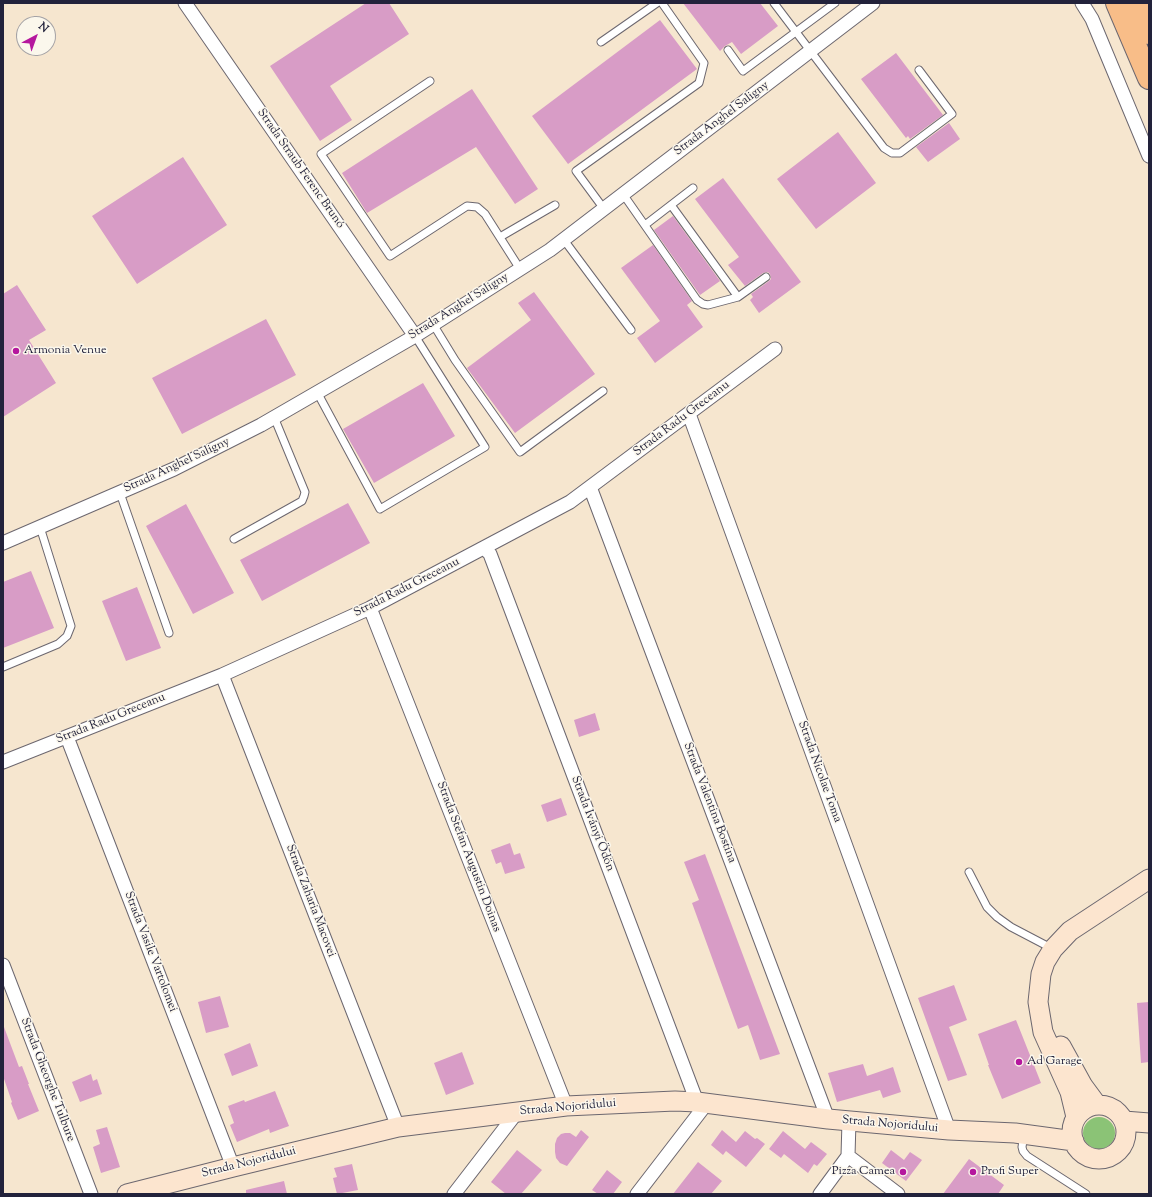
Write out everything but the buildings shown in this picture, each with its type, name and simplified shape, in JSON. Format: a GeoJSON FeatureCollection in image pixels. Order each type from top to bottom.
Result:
{"type":"FeatureCollection","features":[{"type":"Feature","properties":{"kind":"highway"},"geometry":{"type":"LineString","coordinates":[[1117,3],[1149,78]]}},
{"type":"Feature","properties":{"kind":"highway"},"geometry":{"type":"LineString","coordinates":[[1136,3],[1149,33]]}},
{"type":"Feature","properties":{"kind":"main road"},"geometry":{"type":"LineString","coordinates":[[1074,1128],[1082,1111],[1097,1105],[1105,1106],[1120,1114],[1125,1130],[1123,1146],[1117,1153],[1110,1157],[1101,1159],[1084,1155],[1078,1149],[1074,1128],[1070,1092],[1043,1032],[1038,1002],[1038,989],[1041,974],[1045,962],[1053,949],[1070,931],[1149,879]]}},
{"type":"Feature","properties":{"kind":"main road"},"geometry":{"type":"LineString","coordinates":[[1040,1015],[1051,1027],[1083,1086],[1097,1105]]}},
{"type":"Feature","properties":{"kind":"main road","name":"Strada Nojoridului"},"geometry":{"type":"LineString","coordinates":[[127,1194],[398,1127],[566,1106],[675,1101],[828,1119],[949,1130],[1020,1133],[1074,1128]]}},
{"type":"Feature","properties":{"kind":"main road"},"geometry":{"type":"LineString","coordinates":[[1125,1130],[1149,1123]]}},
{"type":"Feature","properties":{"kind":"main road"},"geometry":{"type":"LineString","coordinates":[[1125,1130],[1149,1136]]}},
{"type":"Feature","properties":{"kind":"street","name":"Strada Straub Ferenc Brunó"},"geometry":{"type":"LineString","coordinates":[[185,3],[416,336]]}},
{"type":"Feature","properties":{"kind":"street","name":"Strada Anghel Saligny"},"geometry":{"type":"LineString","coordinates":[[3,543],[174,469],[274,417],[416,336],[564,240],[873,3]]}},
{"type":"Feature","properties":{"kind":"street"},"geometry":{"type":"LineString","coordinates":[[1082,3],[1092,19],[1149,156]]}},
{"type":"Feature","properties":{"kind":"street","name":"Strada Radu Greceanu"},"geometry":{"type":"LineString","coordinates":[[3,762],[222,675],[370,608],[484,548],[570,502],[775,350]]}},
{"type":"Feature","properties":{"kind":"street","name":"Strada Nicolae Toma"},"geometry":{"type":"LineString","coordinates":[[689,414],[949,1130]]}},
{"type":"Feature","properties":{"kind":"street","name":"Strada Valentina Bostina"},"geometry":{"type":"LineString","coordinates":[[590,487],[828,1119]]}},
{"type":"Feature","properties":{"kind":"street","name":"Strada Iványi Ödön"},"geometry":{"type":"LineString","coordinates":[[484,548],[490,554],[702,1103]]}},
{"type":"Feature","properties":{"kind":"street","name":"Strada Stefan Augustin Doinas"},"geometry":{"type":"LineString","coordinates":[[370,608],[566,1106]]}},
{"type":"Feature","properties":{"kind":"street","name":"Strada Zaharia Macovei"},"geometry":{"type":"LineString","coordinates":[[222,675],[398,1127]]}},
{"type":"Feature","properties":{"kind":"street","name":"Strada Vasile Vartolomei"},"geometry":{"type":"LineString","coordinates":[[67,737],[232,1167]]}},
{"type":"Feature","properties":{"kind":"street","name":"Strada Gheorghe Tulbure"},"geometry":{"type":"LineString","coordinates":[[3,965],[91,1194]]}},
{"type":"Feature","properties":{"kind":"street"},"geometry":{"type":"LineString","coordinates":[[637,1194],[702,1103]]}},
{"type":"Feature","properties":{"kind":"street"},"geometry":{"type":"LineString","coordinates":[[454,1194],[518,1111]]}},
{"type":"Feature","properties":{"kind":"street"},"geometry":{"type":"LineString","coordinates":[[820,1194],[848,1156],[848,1121]]}},
{"type":"Feature","properties":{"kind":"street"},"geometry":{"type":"LineString","coordinates":[[848,1156],[898,1194]]}},
{"type":"Feature","properties":{"kind":"lane"},"geometry":{"type":"LineString","coordinates":[[602,42],[657,3]]}},
{"type":"Feature","properties":{"kind":"lane"},"geometry":{"type":"LineString","coordinates":[[604,209],[576,171],[699,83],[704,62],[662,3]]}},
{"type":"Feature","properties":{"kind":"lane"},"geometry":{"type":"LineString","coordinates":[[774,3],[884,148],[892,153],[900,153],[952,114],[919,70]]}},
{"type":"Feature","properties":{"kind":"lane"},"geometry":{"type":"LineString","coordinates":[[728,50],[743,71],[835,3]]}},
{"type":"Feature","properties":{"kind":"lane"},"geometry":{"type":"LineString","coordinates":[[430,82],[321,154],[390,256],[467,206],[477,207],[485,214],[520,269]]}},
{"type":"Feature","properties":{"kind":"lane"},"geometry":{"type":"LineString","coordinates":[[645,225],[693,188]]}},
{"type":"Feature","properties":{"kind":"lane"},"geometry":{"type":"LineString","coordinates":[[623,194],[697,300],[703,304],[708,305],[738,297],[766,277]]}},
{"type":"Feature","properties":{"kind":"lane"},"geometry":{"type":"LineString","coordinates":[[500,237],[555,205]]}},
{"type":"Feature","properties":{"kind":"lane"},"geometry":{"type":"LineString","coordinates":[[672,205],[738,297]]}},
{"type":"Feature","properties":{"kind":"lane"},"geometry":{"type":"LineString","coordinates":[[564,240],[631,330]]}},
{"type":"Feature","properties":{"kind":"lane"},"geometry":{"type":"LineString","coordinates":[[433,324],[455,360],[520,452],[603,391]]}},
{"type":"Feature","properties":{"kind":"lane"},"geometry":{"type":"LineString","coordinates":[[317,392],[380,509],[485,446],[416,336]]}},
{"type":"Feature","properties":{"kind":"lane"},"geometry":{"type":"LineString","coordinates":[[234,539],[302,501],[304,496],[305,492],[274,417]]}},
{"type":"Feature","properties":{"kind":"lane"},"geometry":{"type":"LineString","coordinates":[[120,493],[169,633]]}},
{"type":"Feature","properties":{"kind":"lane"},"geometry":{"type":"LineString","coordinates":[[3,667],[58,644],[67,636],[71,626],[40,527]]}},
{"type":"Feature","properties":{"kind":"lane"},"geometry":{"type":"LineString","coordinates":[[969,872],[987,907],[997,917],[1011,927],[1053,949]]}},
{"type":"Feature","properties":{"kind":"lane"},"geometry":{"type":"LineString","coordinates":[[1020,1133],[1023,1151],[1028,1156],[1086,1194]]}},
{"type":"Feature","properties":{"kind":"green space"},"geometry":{"type":"Polygon","coordinates":[[[1096,1117],[1102,1117],[1111,1121],[1115,1133],[1111,1145],[1102,1149],[1096,1149],[1087,1145],[1083,1136],[1083,1130],[1087,1121],[1096,1117]]]}},
{"type":"Feature","properties":{"kind":"place","name":"Armonia Venue"},"geometry":{"type":"Point","coordinates":[16,351]}},
{"type":"Feature","properties":{"kind":"place","name":"Ad Garage"},"geometry":{"type":"Point","coordinates":[1019,1062]}},
{"type":"Feature","properties":{"kind":"place","name":"Pizza Camea"},"geometry":{"type":"Point","coordinates":[903,1172]}},
{"type":"Feature","properties":{"kind":"place","name":"Profi Super"},"geometry":{"type":"Point","coordinates":[973,1172]}}]}
